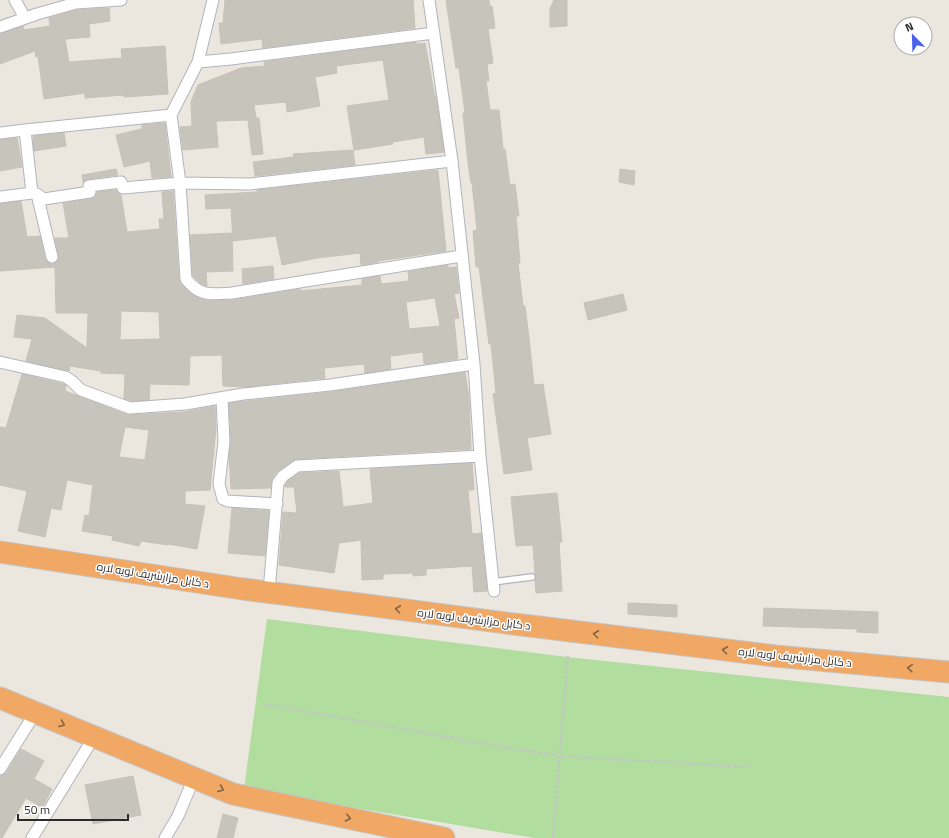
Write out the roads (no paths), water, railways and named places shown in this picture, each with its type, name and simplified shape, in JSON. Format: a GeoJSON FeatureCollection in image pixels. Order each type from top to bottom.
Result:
{"type":"FeatureCollection","features":[{"type":"Feature","properties":{"kind":"highway","name":"د کابل مزارشریف لویه لاره"},"geometry":{"type":"LineString","coordinates":[[0,552],[269,592],[767,655],[949,672]]}},
{"type":"Feature","properties":{"kind":"highway"},"geometry":{"type":"LineString","coordinates":[[0,698],[233,794],[444,838]]}},
{"type":"Feature","properties":{"kind":"street"},"geometry":{"type":"LineString","coordinates":[[15,0],[25,18]]}},
{"type":"Feature","properties":{"kind":"street"},"geometry":{"type":"LineString","coordinates":[[0,27],[76,3],[121,0]]}},
{"type":"Feature","properties":{"kind":"street"},"geometry":{"type":"LineString","coordinates":[[213,0],[198,62],[171,114],[180,184],[186,279],[193,288],[205,294],[232,293],[461,256]]}},
{"type":"Feature","properties":{"kind":"street"},"geometry":{"type":"LineString","coordinates":[[429,0],[452,161],[461,256],[474,364],[480,456],[494,587]]}},
{"type":"Feature","properties":{"kind":"street"},"geometry":{"type":"LineString","coordinates":[[198,62],[434,33]]}},
{"type":"Feature","properties":{"kind":"street"},"geometry":{"type":"LineString","coordinates":[[0,133],[171,114]]}},
{"type":"Feature","properties":{"kind":"street"},"geometry":{"type":"LineString","coordinates":[[25,130],[34,193],[52,257]]}},
{"type":"Feature","properties":{"kind":"street"},"geometry":{"type":"LineString","coordinates":[[0,197],[34,193],[44,199],[90,192],[89,186],[113,182],[121,182],[123,188],[180,184],[250,184],[452,161]]}},
{"type":"Feature","properties":{"kind":"street"},"geometry":{"type":"LineString","coordinates":[[0,362],[66,377],[81,390],[130,408],[185,404],[243,394],[330,385],[474,364]]}},
{"type":"Feature","properties":{"kind":"street"},"geometry":{"type":"LineString","coordinates":[[222,398],[224,442],[220,484],[223,499],[228,501],[278,504]]}},
{"type":"Feature","properties":{"kind":"street"},"geometry":{"type":"LineString","coordinates":[[269,592],[278,504],[278,484],[283,476],[297,466],[480,456]]}},
{"type":"Feature","properties":{"kind":"street"},"geometry":{"type":"LineString","coordinates":[[0,769],[35,713]]}},
{"type":"Feature","properties":{"kind":"street"},"geometry":{"type":"LineString","coordinates":[[32,838],[94,737]]}},
{"type":"Feature","properties":{"kind":"street"},"geometry":{"type":"LineString","coordinates":[[165,838],[178,816],[194,778]]}},
{"type":"Feature","properties":{"kind":"lane"},"geometry":{"type":"LineString","coordinates":[[494,587],[532,578]]}}]}
